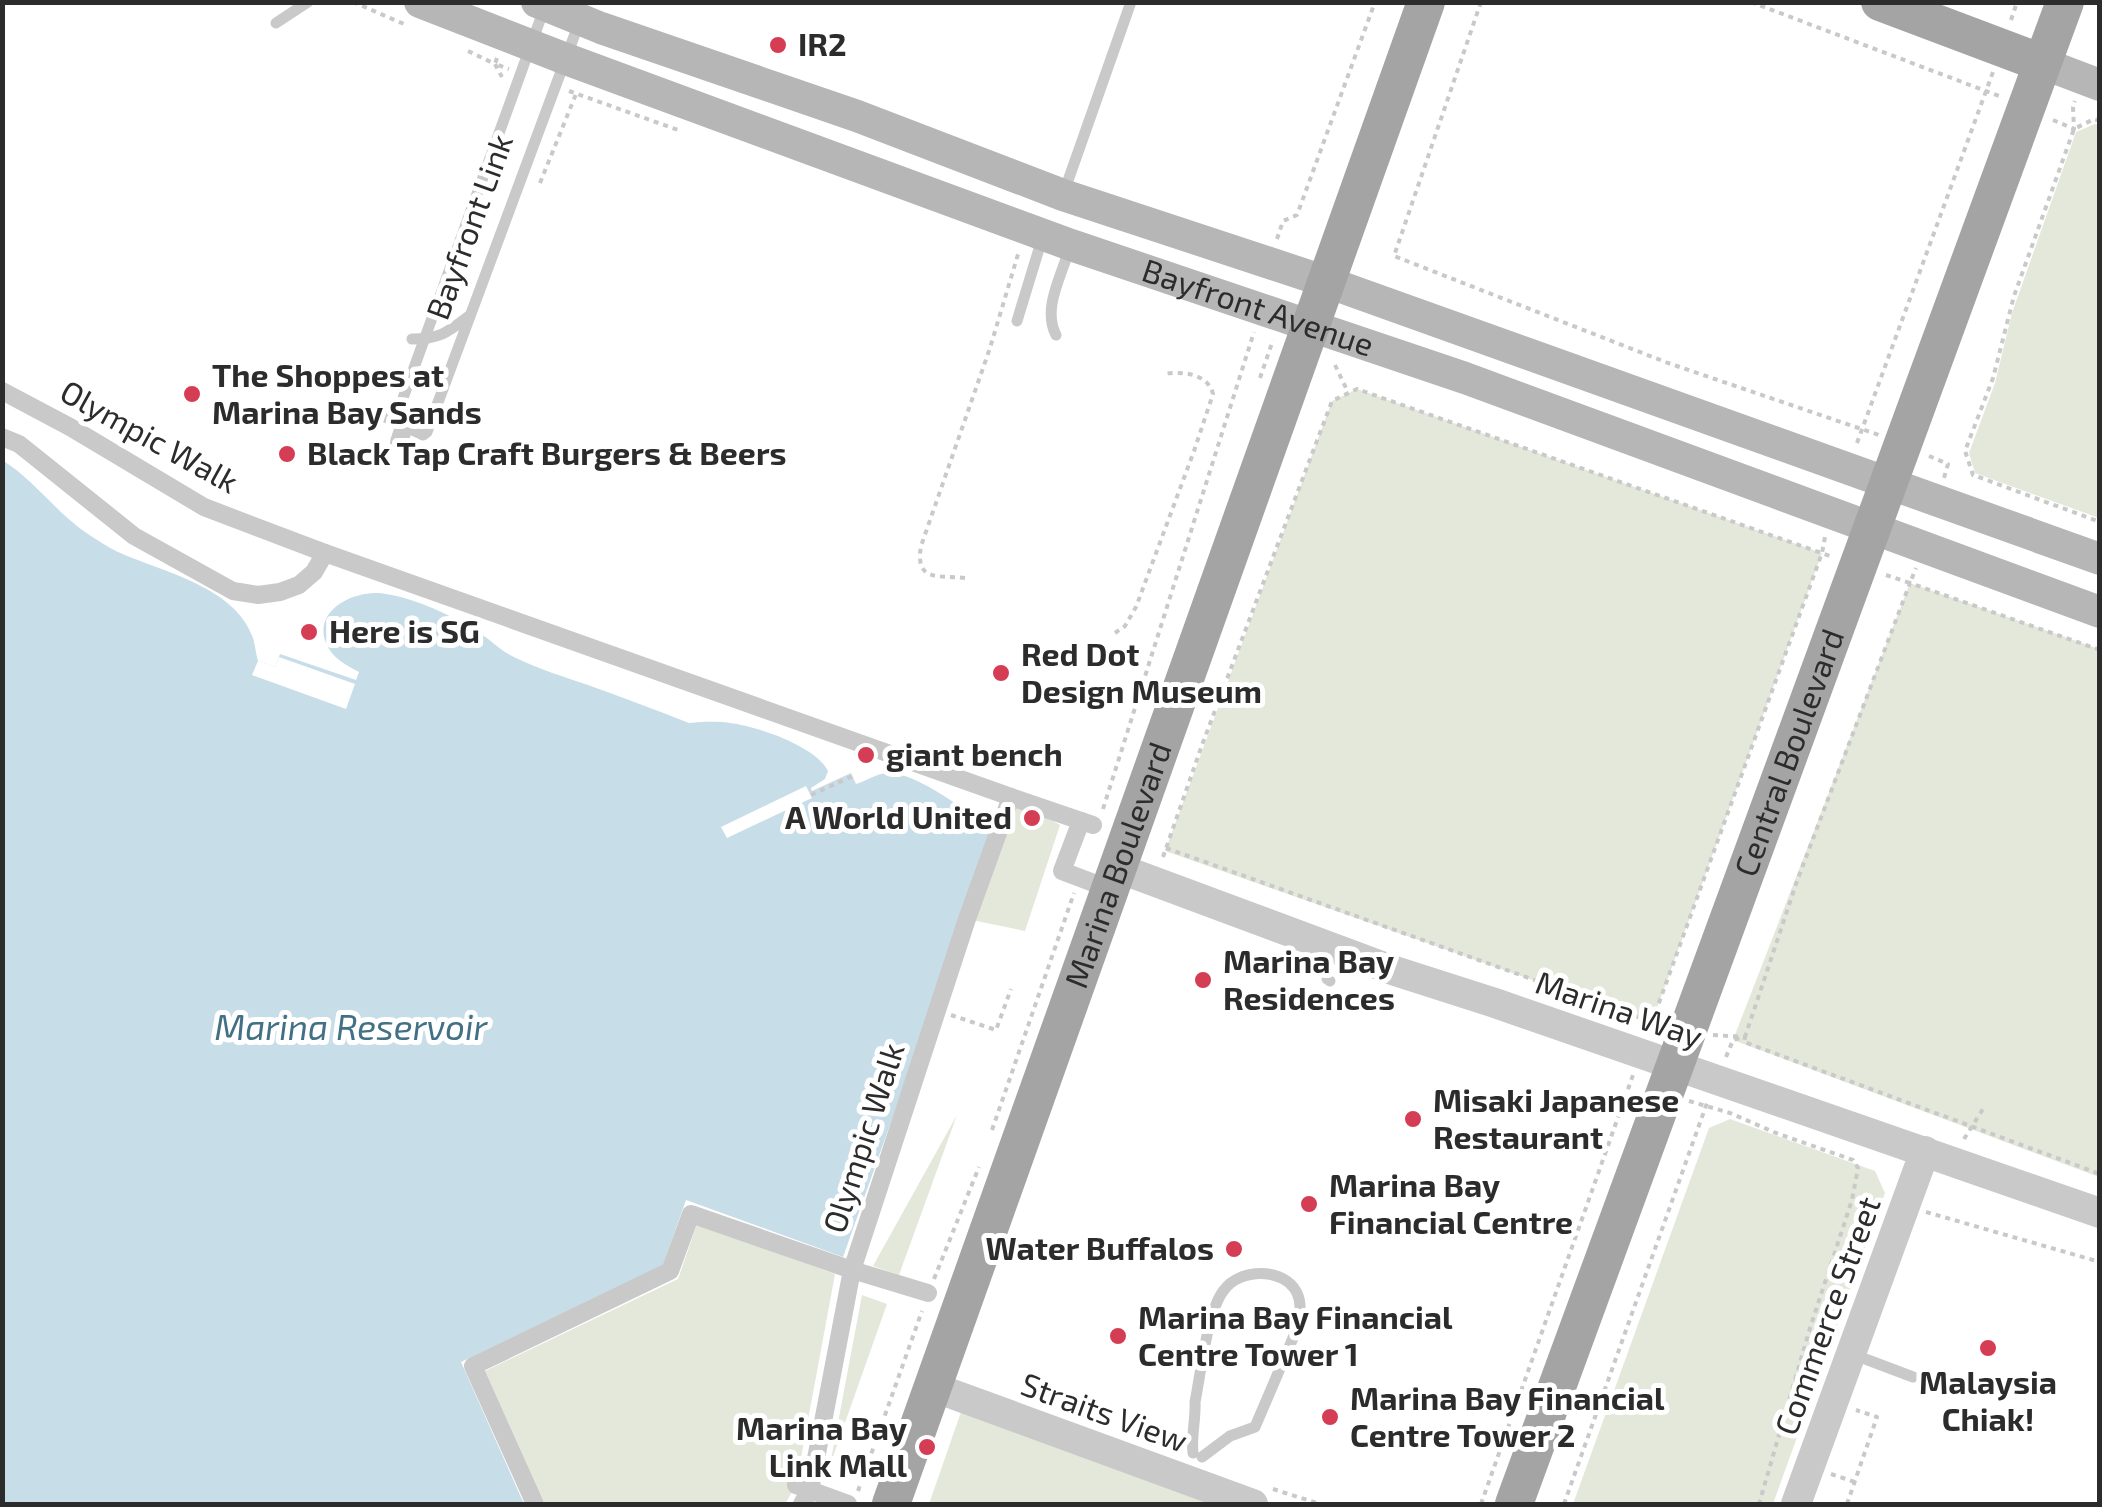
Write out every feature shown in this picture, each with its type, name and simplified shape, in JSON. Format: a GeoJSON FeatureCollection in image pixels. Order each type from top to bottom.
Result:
{"type":"FeatureCollection","features":[{"type":"Feature","properties":{"kind":"main road","name":"Bayfront Avenue"},"geometry":{"type":"LineString","coordinates":[[420,2],[1044,244],[1312,325],[1591,423],[2100,612]]}},
{"type":"Feature","properties":{"kind":"main road","name":"Marina Boulevard"},"geometry":{"type":"LineString","coordinates":[[890,1504],[932,1387],[1097,876],[1312,325],[1426,2]]}},
{"type":"Feature","properties":{"kind":"main road"},"geometry":{"type":"LineString","coordinates":[[1880,2],[2100,85]]}},
{"type":"Feature","properties":{"kind":"main road","name":"Central Boulevard"},"geometry":{"type":"LineString","coordinates":[[1514,1504],[2064,2]]}},
{"type":"Feature","properties":{"kind":"main road","name":"Bayfront Avenue"},"geometry":{"type":"LineString","coordinates":[[541,4],[857,116],[1068,183],[1327,282],[2100,559]]}},
{"type":"Feature","properties":{"kind":"street","name":"Olympic Walk"},"geometry":{"type":"LineString","coordinates":[[2,391],[204,507],[1011,798],[1092,819]]}},
{"type":"Feature","properties":{"kind":"street"},"geometry":{"type":"LineString","coordinates":[[2,437],[19,444],[134,536],[233,591],[269,594],[298,585],[314,572],[324,552]]}},
{"type":"Feature","properties":{"kind":"street","name":"Olympic Walk"},"geometry":{"type":"LineString","coordinates":[[802,1493],[852,1270],[1011,798]]}},
{"type":"Feature","properties":{"kind":"street"},"geometry":{"type":"LineString","coordinates":[[1092,819],[1062,870],[1097,876]]}},
{"type":"Feature","properties":{"kind":"street","name":"Marina Way"},"geometry":{"type":"LineString","coordinates":[[1097,876],[1675,1066],[1711,1094],[1925,1151],[2098,1216]]}},
{"type":"Feature","properties":{"kind":"street","name":"Commerce Street"},"geometry":{"type":"LineString","coordinates":[[1796,1504],[1925,1151]]}},
{"type":"Feature","properties":{"kind":"street"},"geometry":{"type":"LineString","coordinates":[[535,1504],[473,1366],[670,1271],[691,1214],[928,1293]]}},
{"type":"Feature","properties":{"kind":"street","name":"Straits View"},"geometry":{"type":"LineString","coordinates":[[932,1387],[1252,1504]]}},
{"type":"Feature","properties":{"kind":"street"},"geometry":{"type":"LineString","coordinates":[[802,1493],[850,1504]]}},
{"type":"Feature","properties":{"kind":"lane"},"geometry":{"type":"LineString","coordinates":[[276,23],[308,2]]}},
{"type":"Feature","properties":{"kind":"lane"},"geometry":{"type":"LineString","coordinates":[[1068,183],[1131,2]]}},
{"type":"Feature","properties":{"kind":"lane","name":"Bayfront Link"},"geometry":{"type":"LineString","coordinates":[[541,4],[531,45],[418,339],[399,431],[423,435],[427,432],[580,20]]}},
{"type":"Feature","properties":{"kind":"lane"},"geometry":{"type":"LineString","coordinates":[[1017,321],[1044,244]]}},
{"type":"Feature","properties":{"kind":"lane"},"geometry":{"type":"LineString","coordinates":[[1044,244],[1050,323],[1056,335]]}},
{"type":"Feature","properties":{"kind":"lane"},"geometry":{"type":"LineString","coordinates":[[418,339],[444,335],[470,316]]}},
{"type":"Feature","properties":{"kind":"lane"},"geometry":{"type":"LineString","coordinates":[[379,414],[399,431]]}},
{"type":"Feature","properties":{"kind":"lane"},"geometry":{"type":"LineString","coordinates":[[1248,1274],[1286,1280],[1296,1291],[1300,1315],[1255,1428],[1230,1436],[1198,1455],[1192,1443],[1197,1416],[1195,1402],[1215,1304],[1226,1286],[1248,1274]]}},
{"type":"Feature","properties":{"kind":"lane"},"geometry":{"type":"LineString","coordinates":[[1851,1354],[1913,1378]]}},
{"type":"Feature","properties":{"kind":"path"},"geometry":{"type":"LineString","coordinates":[[1276,240],[1283,220],[1297,215],[1375,2]]}},
{"type":"Feature","properties":{"kind":"path"},"geometry":{"type":"LineString","coordinates":[[1480,2],[1394,256],[1668,363],[1862,429],[1986,90],[1751,2]]}},
{"type":"Feature","properties":{"kind":"path"},"geometry":{"type":"LineString","coordinates":[[540,183],[576,94]]}},
{"type":"Feature","properties":{"kind":"path"},"geometry":{"type":"LineString","coordinates":[[2100,120],[2094,118],[2074,129],[2014,296],[1993,378],[1966,452],[1973,475],[2100,522]]}},
{"type":"Feature","properties":{"kind":"path"},"geometry":{"type":"LineString","coordinates":[[965,578],[926,574],[919,558],[921,546],[990,348],[1044,244]]}},
{"type":"Feature","properties":{"kind":"path"},"geometry":{"type":"LineString","coordinates":[[1092,819],[1254,332]]}},
{"type":"Feature","properties":{"kind":"path"},"geometry":{"type":"LineString","coordinates":[[1336,365],[1348,393]]}},
{"type":"Feature","properties":{"kind":"path"},"geometry":{"type":"LineString","coordinates":[[1115,633],[1125,626],[1136,607],[1212,394],[1210,385],[1202,378],[1178,371],[1163,374]]}},
{"type":"Feature","properties":{"kind":"path"},"geometry":{"type":"LineString","coordinates":[[1357,389],[1822,553],[1652,1022],[1165,849],[1332,401],[1348,393],[1357,389]]}},
{"type":"Feature","properties":{"kind":"path"},"geometry":{"type":"LineString","coordinates":[[2100,650],[1910,583],[1797,882],[1744,1042],[2100,1174]]}},
{"type":"Feature","properties":{"kind":"path"},"geometry":{"type":"LineString","coordinates":[[811,795],[853,776]]}},
{"type":"Feature","properties":{"kind":"path"},"geometry":{"type":"LineString","coordinates":[[988,1142],[1097,876]]}},
{"type":"Feature","properties":{"kind":"path"},"geometry":{"type":"LineString","coordinates":[[937,1010],[996,1030],[1011,989]]}},
{"type":"Feature","properties":{"kind":"path"},"geometry":{"type":"LineString","coordinates":[[1564,1504],[1711,1094],[1733,1040],[1745,1037]]}},
{"type":"Feature","properties":{"kind":"path"},"geometry":{"type":"LineString","coordinates":[[1481,1504],[1633,1074]]}},
{"type":"Feature","properties":{"kind":"path"},"geometry":{"type":"LineString","coordinates":[[1711,1094],[1730,1114],[1853,1160],[1858,1168],[1852,1200],[1759,1504]]}},
{"type":"Feature","properties":{"kind":"path"},"geometry":{"type":"LineString","coordinates":[[850,1504],[981,1161]]}},
{"type":"Feature","properties":{"kind":"path"},"geometry":{"type":"LineString","coordinates":[[1922,1211],[2100,1262]]}},
{"type":"Feature","properties":{"kind":"path"},"geometry":{"type":"LineString","coordinates":[[1847,1504],[1877,1417],[1852,1408]]}},
{"type":"Feature","properties":{"kind":"path"},"geometry":{"type":"LineString","coordinates":[[1829,1474],[1854,1482]]}},
{"type":"Feature","properties":{"kind":"shaded area"},"geometry":{"type":"Polygon","coordinates":[[[2100,125],[2099,518],[1975,473],[1969,453],[1995,383],[2012,313],[2076,132],[2100,125]]]}},
{"type":"Feature","properties":{"kind":"shaded area"},"geometry":{"type":"Polygon","coordinates":[[[1357,389],[1822,553],[1652,1022],[1165,851],[1332,401],[1357,389]]]}},
{"type":"Feature","properties":{"kind":"shaded area"},"geometry":{"type":"Polygon","coordinates":[[[1910,583],[2099,649],[2099,1177],[1733,1040],[1910,583]]]}},
{"type":"Feature","properties":{"kind":"shaded area"},"geometry":{"type":"Polygon","coordinates":[[[1011,797],[1060,825],[1025,931],[967,919],[1011,797]]]}},
{"type":"Feature","properties":{"kind":"shaded area"},"geometry":{"type":"Polygon","coordinates":[[[957,1115],[899,1275],[873,1266],[957,1115]]]}},
{"type":"Feature","properties":{"kind":"shaded area"},"geometry":{"type":"Polygon","coordinates":[[[1730,1119],[1875,1171],[1885,1193],[1773,1504],[1573,1504],[1709,1128],[1730,1119]]]}},
{"type":"Feature","properties":{"kind":"shaded area"},"geometry":{"type":"Polygon","coordinates":[[[697,1224],[835,1274],[796,1485],[785,1504],[545,1504],[485,1371],[678,1279],[697,1224]]]}},
{"type":"Feature","properties":{"kind":"shaded area"},"geometry":{"type":"Polygon","coordinates":[[[862,1295],[887,1304],[830,1465],[862,1295]]]}},
{"type":"Feature","properties":{"kind":"shaded area"},"geometry":{"type":"Polygon","coordinates":[[[961,1412],[1227,1504],[929,1504],[961,1412]]]}},
{"type":"Feature","properties":{"kind":"water","name":"Marina Reservoir"},"geometry":{"type":"Polygon","coordinates":[[[2,460],[101,543],[195,583],[230,605],[253,638],[258,661],[275,667],[280,654],[356,680],[359,672],[329,649],[324,624],[329,614],[338,605],[361,595],[398,596],[445,614],[511,655],[552,673],[689,723],[730,723],[755,728],[799,746],[828,771],[812,791],[851,773],[856,784],[886,773],[916,780],[964,810],[992,838],[843,1257],[686,1200],[663,1265],[461,1362],[524,1504],[3,1504],[2,460]]]}},
{"type":"Feature","properties":{"kind":"pier"},"geometry":{"type":"Polygon","coordinates":[[[279,657],[355,684],[346,709],[252,675],[258,661],[275,667],[279,657]]]}},
{"type":"Feature","properties":{"kind":"pier"},"geometry":{"type":"Polygon","coordinates":[[[806,786],[812,798],[727,838],[721,827],[806,786]]]}},
{"type":"Feature","properties":{"kind":"place","name":"IR2"},"geometry":{"type":"Point","coordinates":[778,45]}},
{"type":"Feature","properties":{"kind":"place","name":"The Shoppes at Marina Bay Sands"},"geometry":{"type":"Point","coordinates":[192,394]}},
{"type":"Feature","properties":{"kind":"place","name":"Black Tap Craft Burgers & Beers"},"geometry":{"type":"Point","coordinates":[287,454]}},
{"type":"Feature","properties":{"kind":"place","name":"Here is SG"},"geometry":{"type":"Point","coordinates":[309,632]}},
{"type":"Feature","properties":{"kind":"place","name":"Red Dot Design Museum"},"geometry":{"type":"Point","coordinates":[1001,673]}},
{"type":"Feature","properties":{"kind":"place","name":"giant bench"},"geometry":{"type":"Point","coordinates":[866,755]}},
{"type":"Feature","properties":{"kind":"place","name":"A World United"},"geometry":{"type":"Point","coordinates":[1032,818]}},
{"type":"Feature","properties":{"kind":"place","name":"Marina Bay Residences"},"geometry":{"type":"Point","coordinates":[1203,980]}},
{"type":"Feature","properties":{"kind":"place","name":"Misaki Japanese Restaurant"},"geometry":{"type":"Point","coordinates":[1413,1119]}},
{"type":"Feature","properties":{"kind":"place","name":"Marina Bay Financial Centre"},"geometry":{"type":"Point","coordinates":[1309,1204]}},
{"type":"Feature","properties":{"kind":"place","name":"Water Buffalos"},"geometry":{"type":"Point","coordinates":[1234,1249]}},
{"type":"Feature","properties":{"kind":"place","name":"Marina Bay Financial Centre Tower 1"},"geometry":{"type":"Point","coordinates":[1118,1336]}},
{"type":"Feature","properties":{"kind":"place","name":"Malaysia Chiak!"},"geometry":{"type":"Point","coordinates":[1988,1348]}},
{"type":"Feature","properties":{"kind":"place","name":"Marina Bay Financial Centre Tower 2"},"geometry":{"type":"Point","coordinates":[1330,1417]}},
{"type":"Feature","properties":{"kind":"place","name":"Marina Bay Link Mall"},"geometry":{"type":"Point","coordinates":[927,1447]}}]}
